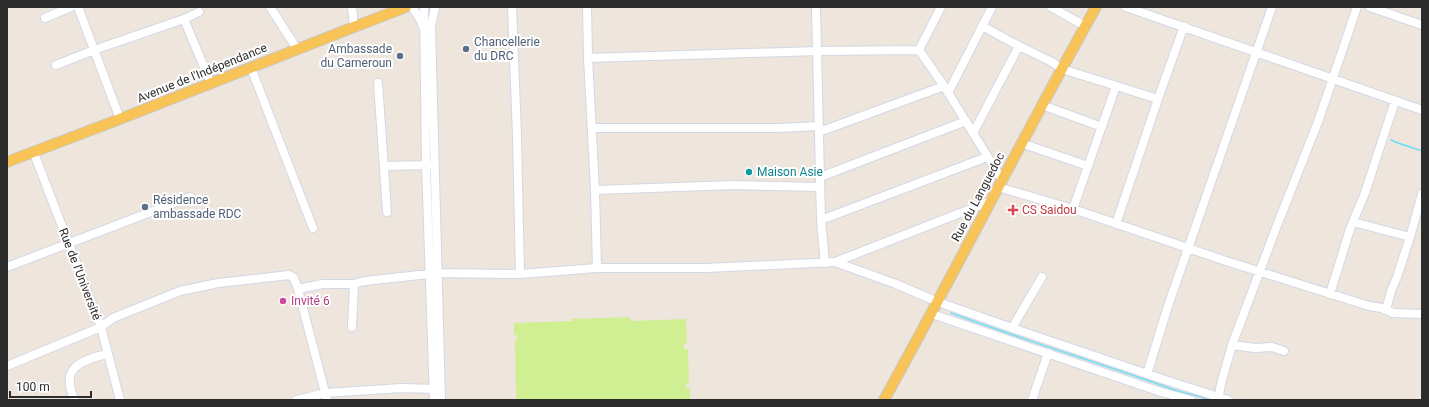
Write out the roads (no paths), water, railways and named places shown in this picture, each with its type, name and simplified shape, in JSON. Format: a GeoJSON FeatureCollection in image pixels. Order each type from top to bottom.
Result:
{"type":"FeatureCollection","features":[{"type":"Feature","properties":{"kind":"main road","name":"Avenue de l'Indépendance"},"geometry":{"type":"LineString","coordinates":[[7,162],[406,7]]}},
{"type":"Feature","properties":{"kind":"main road","name":"Rue du Languedoc"},"geometry":{"type":"LineString","coordinates":[[884,400],[932,314],[1021,143],[1096,7]]}},
{"type":"Feature","properties":{"kind":"street"},"geometry":{"type":"LineString","coordinates":[[46,18],[71,7]]}},
{"type":"Feature","properties":{"kind":"street"},"geometry":{"type":"LineString","coordinates":[[78,7],[120,119]]}},
{"type":"Feature","properties":{"kind":"street"},"geometry":{"type":"LineString","coordinates":[[270,7],[297,49]]}},
{"type":"Feature","properties":{"kind":"street"},"geometry":{"type":"LineString","coordinates":[[352,7],[354,27]]}},
{"type":"Feature","properties":{"kind":"street"},"geometry":{"type":"LineString","coordinates":[[412,7],[420,19],[424,30]]}},
{"type":"Feature","properties":{"kind":"street"},"geometry":{"type":"LineString","coordinates":[[424,7],[430,165],[438,273],[437,389],[434,400]]}},
{"type":"Feature","properties":{"kind":"street"},"geometry":{"type":"LineString","coordinates":[[435,7],[431,27],[430,274],[437,389],[441,400]]}},
{"type":"Feature","properties":{"kind":"street"},"geometry":{"type":"LineString","coordinates":[[512,7],[520,274]]}},
{"type":"Feature","properties":{"kind":"street"},"geometry":{"type":"LineString","coordinates":[[587,7],[588,58],[595,190],[596,268]]}},
{"type":"Feature","properties":{"kind":"street"},"geometry":{"type":"LineString","coordinates":[[816,7],[820,187],[825,263]]}},
{"type":"Feature","properties":{"kind":"street"},"geometry":{"type":"LineString","coordinates":[[918,50],[941,7]]}},
{"type":"Feature","properties":{"kind":"street"},"geometry":{"type":"LineString","coordinates":[[592,128],[819,129],[946,90],[992,7]]}},
{"type":"Feature","properties":{"kind":"street"},"geometry":{"type":"LineString","coordinates":[[1051,7],[1085,26]]}},
{"type":"Feature","properties":{"kind":"street"},"geometry":{"type":"LineString","coordinates":[[1126,7],[1422,110]]}},
{"type":"Feature","properties":{"kind":"street"},"geometry":{"type":"LineString","coordinates":[[1147,374],[1168,306],[1272,7]]}},
{"type":"Feature","properties":{"kind":"street"},"geometry":{"type":"LineString","coordinates":[[1218,399],[1232,345],[1318,122],[1357,7]]}},
{"type":"Feature","properties":{"kind":"street"},"geometry":{"type":"LineString","coordinates":[[1370,7],[1394,11],[1422,25]]}},
{"type":"Feature","properties":{"kind":"street"},"geometry":{"type":"LineString","coordinates":[[56,65],[94,50],[184,19],[199,12]]}},
{"type":"Feature","properties":{"kind":"street"},"geometry":{"type":"LineString","coordinates":[[184,19],[211,84]]}},
{"type":"Feature","properties":{"kind":"street"},"geometry":{"type":"LineString","coordinates":[[982,26],[1052,62],[1062,69],[1158,99]]}},
{"type":"Feature","properties":{"kind":"street"},"geometry":{"type":"LineString","coordinates":[[1116,224],[1184,26]]}},
{"type":"Feature","properties":{"kind":"street"},"geometry":{"type":"LineString","coordinates":[[973,133],[1019,46]]}},
{"type":"Feature","properties":{"kind":"street"},"geometry":{"type":"LineString","coordinates":[[588,58],[818,51],[918,50]]}},
{"type":"Feature","properties":{"kind":"street"},"geometry":{"type":"LineString","coordinates":[[918,50],[966,121],[1000,183],[1116,224],[1330,294],[1400,314],[1422,314]]}},
{"type":"Feature","properties":{"kind":"street"},"geometry":{"type":"LineString","coordinates":[[251,68],[313,228]]}},
{"type":"Feature","properties":{"kind":"street"},"geometry":{"type":"LineString","coordinates":[[378,83],[387,212]]}},
{"type":"Feature","properties":{"kind":"street"},"geometry":{"type":"LineString","coordinates":[[1073,209],[1116,86]]}},
{"type":"Feature","properties":{"kind":"street"},"geometry":{"type":"LineString","coordinates":[[1330,294],[1353,222],[1365,193],[1396,101]]}},
{"type":"Feature","properties":{"kind":"street"},"geometry":{"type":"LineString","coordinates":[[1042,105],[1102,127]]}},
{"type":"Feature","properties":{"kind":"street"},"geometry":{"type":"LineString","coordinates":[[820,177],[966,121]]}},
{"type":"Feature","properties":{"kind":"street"},"geometry":{"type":"LineString","coordinates":[[1021,143],[1088,166]]}},
{"type":"Feature","properties":{"kind":"street","name":"Rue de l'Université"},"geometry":{"type":"LineString","coordinates":[[33,151],[101,327],[120,400]]}},
{"type":"Feature","properties":{"kind":"street"},"geometry":{"type":"LineString","coordinates":[[822,220],[987,157]]}},
{"type":"Feature","properties":{"kind":"street"},"geometry":{"type":"LineString","coordinates":[[384,166],[430,165]]}},
{"type":"Feature","properties":{"kind":"street"},"geometry":{"type":"LineString","coordinates":[[595,190],[733,185],[820,187]]}},
{"type":"Feature","properties":{"kind":"street"},"geometry":{"type":"LineString","coordinates":[[1386,310],[1410,237],[1422,194]]}},
{"type":"Feature","properties":{"kind":"street"},"geometry":{"type":"LineString","coordinates":[[7,267],[190,197]]}},
{"type":"Feature","properties":{"kind":"street"},"geometry":{"type":"LineString","coordinates":[[298,289],[322,284],[354,284],[365,281],[438,273],[520,274],[596,268],[706,268],[835,262],[991,201]]}},
{"type":"Feature","properties":{"kind":"street"},"geometry":{"type":"LineString","coordinates":[[1353,222],[1410,237]]}},
{"type":"Feature","properties":{"kind":"street"},"geometry":{"type":"LineString","coordinates":[[835,262],[896,284],[938,302],[1012,328],[1218,399],[1228,400]]}},
{"type":"Feature","properties":{"kind":"street"},"geometry":{"type":"LineString","coordinates":[[7,366],[101,327],[113,318],[180,291],[218,283],[289,275],[294,278],[298,289],[326,397]]}},
{"type":"Feature","properties":{"kind":"street"},"geometry":{"type":"LineString","coordinates":[[1012,328],[1042,278]]}},
{"type":"Feature","properties":{"kind":"street"},"geometry":{"type":"LineString","coordinates":[[352,327],[354,284]]}},
{"type":"Feature","properties":{"kind":"street"},"geometry":{"type":"LineString","coordinates":[[932,314],[1161,392],[1169,397],[1191,400]]}},
{"type":"Feature","properties":{"kind":"street"},"geometry":{"type":"LineString","coordinates":[[1232,345],[1255,348],[1272,347],[1284,351]]}},
{"type":"Feature","properties":{"kind":"street"},"geometry":{"type":"LineString","coordinates":[[1032,400],[1048,353]]}},
{"type":"Feature","properties":{"kind":"street"},"geometry":{"type":"LineString","coordinates":[[75,400],[70,387],[70,376],[74,368],[81,362],[108,354]]}},
{"type":"Feature","properties":{"kind":"street"},"geometry":{"type":"LineString","coordinates":[[1105,373],[1109,362]]}},
{"type":"Feature","properties":{"kind":"street"},"geometry":{"type":"LineString","coordinates":[[1161,392],[1164,380]]}},
{"type":"Feature","properties":{"kind":"street"},"geometry":{"type":"LineString","coordinates":[[297,400],[402,388],[437,389]]}},
{"type":"Feature","properties":{"kind":"waterway"},"geometry":{"type":"LineString","coordinates":[[1391,140],[1422,151]]}},
{"type":"Feature","properties":{"kind":"waterway"},"geometry":{"type":"LineString","coordinates":[[951,313],[1177,391],[1210,400]]}},
{"type":"Feature","properties":{"kind":"place","name":"Chancellerie du DRC"},"geometry":{"type":"Point","coordinates":[466,49]}},
{"type":"Feature","properties":{"kind":"place","name":"Ambassade du Cameroun"},"geometry":{"type":"Point","coordinates":[400,56]}},
{"type":"Feature","properties":{"kind":"place","name":"Maison Asie"},"geometry":{"type":"Point","coordinates":[749,172]}},
{"type":"Feature","properties":{"kind":"place","name":"Résidence ambassade RDC"},"geometry":{"type":"Point","coordinates":[145,207]}},
{"type":"Feature","properties":{"kind":"place","name":"CS Saidou"},"geometry":{"type":"Point","coordinates":[1013,210]}},
{"type":"Feature","properties":{"kind":"place","name":"Invité 6"},"geometry":{"type":"Point","coordinates":[283,301]}}]}
